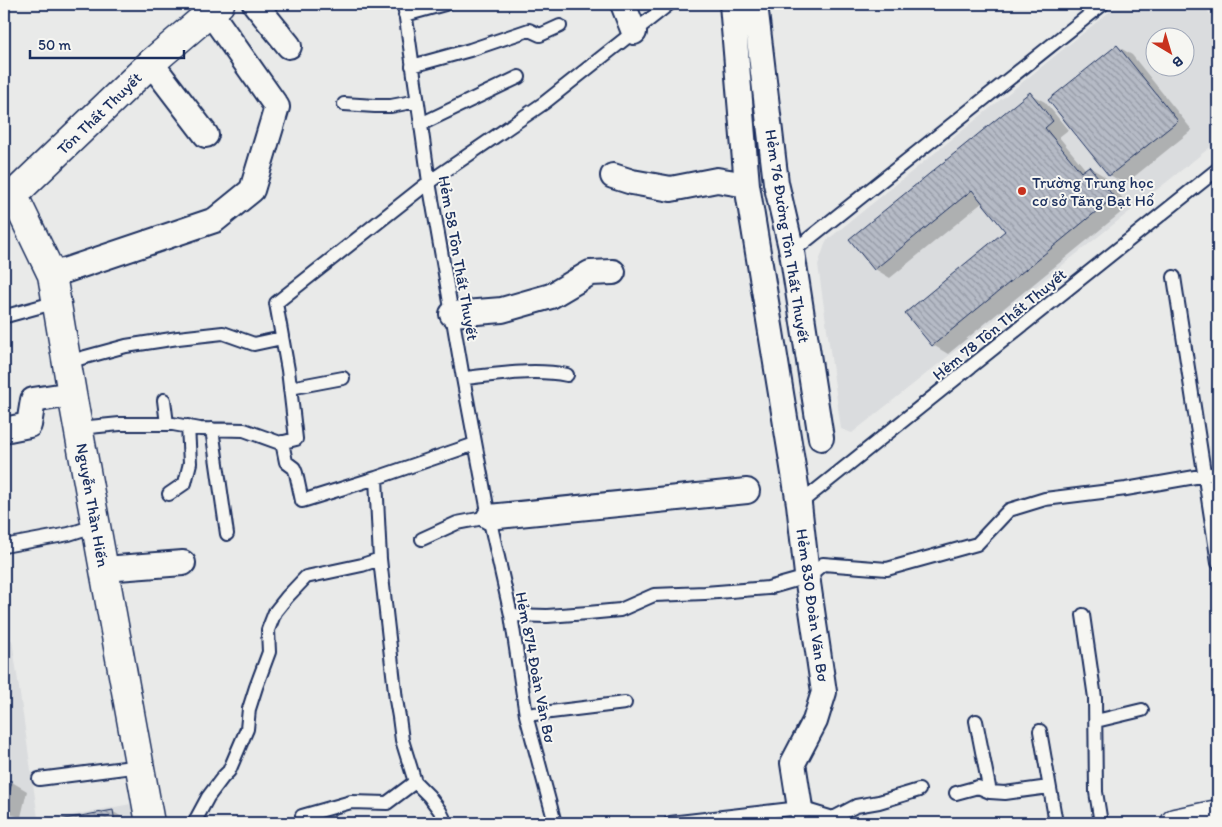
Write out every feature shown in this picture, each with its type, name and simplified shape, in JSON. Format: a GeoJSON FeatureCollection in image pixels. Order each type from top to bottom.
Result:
{"type":"FeatureCollection","features":[{"type":"Feature","properties":{"kind":"street"},"geometry":{"type":"LineString","coordinates":[[255,4],[289,46]]}},
{"type":"Feature","properties":{"kind":"street"},"geometry":{"type":"LineString","coordinates":[[622,4],[634,32]]}},
{"type":"Feature","properties":{"kind":"street","name":"Hẻm 830 Đoàn Văn Bơ"},"geometry":{"type":"LineString","coordinates":[[732,4],[746,185],[799,504],[807,577],[824,692],[815,721],[793,763],[800,808]]}},
{"type":"Feature","properties":{"kind":"street","name":"Hẻm 76 Đường Tôn Thất Thuyết"},"geometry":{"type":"LineString","coordinates":[[755,4],[776,183],[792,252],[821,438]]}},
{"type":"Feature","properties":{"kind":"street"},"geometry":{"type":"LineString","coordinates":[[52,275],[215,220],[252,190],[277,107],[215,8]]}},
{"type":"Feature","properties":{"kind":"street","name":"Tôn Thất Thuyết"},"geometry":{"type":"LineString","coordinates":[[8,199],[151,63],[215,8]]}},
{"type":"Feature","properties":{"kind":"street"},"geometry":{"type":"LineString","coordinates":[[151,63],[206,135]]}},
{"type":"Feature","properties":{"kind":"street"},"geometry":{"type":"LineString","coordinates":[[614,176],[632,182],[671,189],[718,180],[746,185]]}},
{"type":"Feature","properties":{"kind":"street","name":"Nguyễn Thần Hiến"},"geometry":{"type":"LineString","coordinates":[[8,199],[52,275],[150,823]]}},
{"type":"Feature","properties":{"kind":"street"},"geometry":{"type":"LineString","coordinates":[[452,314],[502,310],[551,296],[590,273],[613,272]]}},
{"type":"Feature","properties":{"kind":"street"},"geometry":{"type":"LineString","coordinates":[[4,430],[29,425],[33,400],[72,394]]}},
{"type":"Feature","properties":{"kind":"street"},"geometry":{"type":"LineString","coordinates":[[489,517],[747,491]]}},
{"type":"Feature","properties":{"kind":"street"},"geometry":{"type":"LineString","coordinates":[[104,569],[183,563]]}},
{"type":"Feature","properties":{"kind":"street"},"geometry":{"type":"LineString","coordinates":[[1175,823],[1218,814]]}},
{"type":"Feature","properties":{"kind":"lane"},"geometry":{"type":"LineString","coordinates":[[404,9],[445,4]]}},
{"type":"Feature","properties":{"kind":"lane"},"geometry":{"type":"LineString","coordinates":[[79,428],[120,424],[167,424],[244,430],[280,443],[296,439],[276,303],[428,182],[544,103],[669,4]]}},
{"type":"Feature","properties":{"kind":"lane"},"geometry":{"type":"LineString","coordinates":[[792,252],[1103,4]]}},
{"type":"Feature","properties":{"kind":"lane","name":"Hẻm 58 Tôn Thất Thuyết"},"geometry":{"type":"LineString","coordinates":[[404,9],[428,182],[462,378],[489,517]]}},
{"type":"Feature","properties":{"kind":"lane"},"geometry":{"type":"LineString","coordinates":[[412,66],[470,50],[529,30],[540,35],[560,26]]}},
{"type":"Feature","properties":{"kind":"lane"},"geometry":{"type":"LineString","coordinates":[[421,124],[519,77]]}},
{"type":"Feature","properties":{"kind":"lane"},"geometry":{"type":"LineString","coordinates":[[344,104],[391,106],[417,102]]}},
{"type":"Feature","properties":{"kind":"lane","name":"Hẻm 78 Tôn Thất Thuyết"},"geometry":{"type":"LineString","coordinates":[[799,504],[1218,169]]}},
{"type":"Feature","properties":{"kind":"lane"},"geometry":{"type":"LineString","coordinates":[[1174,277],[1205,476],[1216,534],[1218,563]]}},
{"type":"Feature","properties":{"kind":"lane"},"geometry":{"type":"LineString","coordinates":[[6,316],[56,302]]}},
{"type":"Feature","properties":{"kind":"lane"},"geometry":{"type":"LineString","coordinates":[[67,362],[126,346],[178,338],[223,333],[254,344],[282,338]]}},
{"type":"Feature","properties":{"kind":"lane"},"geometry":{"type":"LineString","coordinates":[[462,378],[515,373],[552,372],[567,375]]}},
{"type":"Feature","properties":{"kind":"lane"},"geometry":{"type":"LineString","coordinates":[[290,388],[343,378]]}},
{"type":"Feature","properties":{"kind":"lane"},"geometry":{"type":"LineString","coordinates":[[164,400],[167,424]]}},
{"type":"Feature","properties":{"kind":"lane"},"geometry":{"type":"LineString","coordinates":[[169,494],[185,483],[190,463],[188,426]]}},
{"type":"Feature","properties":{"kind":"lane"},"geometry":{"type":"LineString","coordinates":[[212,429],[227,534]]}},
{"type":"Feature","properties":{"kind":"lane"},"geometry":{"type":"LineString","coordinates":[[282,442],[286,462],[294,468],[296,473],[302,501],[475,444]]}},
{"type":"Feature","properties":{"kind":"lane"},"geometry":{"type":"LineString","coordinates":[[511,616],[547,616],[620,610],[654,595],[705,594],[768,588],[807,577],[822,564],[887,569],[977,544],[1009,510],[1045,499],[1126,489],[1218,473]]}},
{"type":"Feature","properties":{"kind":"lane"},"geometry":{"type":"LineString","coordinates":[[376,478],[380,559],[402,740],[415,782],[430,796],[446,823]]}},
{"type":"Feature","properties":{"kind":"lane"},"geometry":{"type":"LineString","coordinates":[[422,539],[457,523],[489,517]]}},
{"type":"Feature","properties":{"kind":"lane","name":"Hẻm 874 Đoàn Văn Bơ"},"geometry":{"type":"LineString","coordinates":[[489,517],[511,616],[526,715],[555,823]]}},
{"type":"Feature","properties":{"kind":"lane"},"geometry":{"type":"LineString","coordinates":[[4,546],[69,534],[97,525]]}},
{"type":"Feature","properties":{"kind":"lane"},"geometry":{"type":"LineString","coordinates":[[194,823],[208,797],[229,771],[247,729],[249,709],[269,652],[268,630],[275,612],[306,577],[362,565],[380,559]]}},
{"type":"Feature","properties":{"kind":"lane"},"geometry":{"type":"LineString","coordinates":[[1083,615],[1095,698],[1096,792],[1101,823]]}},
{"type":"Feature","properties":{"kind":"lane"},"geometry":{"type":"LineString","coordinates":[[526,715],[625,702]]}},
{"type":"Feature","properties":{"kind":"lane"},"geometry":{"type":"LineString","coordinates":[[1096,721],[1142,710]]}},
{"type":"Feature","properties":{"kind":"lane"},"geometry":{"type":"LineString","coordinates":[[976,720],[990,792]]}},
{"type":"Feature","properties":{"kind":"lane"},"geometry":{"type":"LineString","coordinates":[[1040,731],[1056,823]]}},
{"type":"Feature","properties":{"kind":"lane"},"geometry":{"type":"LineString","coordinates":[[39,779],[140,766]]}},
{"type":"Feature","properties":{"kind":"lane"},"geometry":{"type":"LineString","coordinates":[[303,823],[302,816],[351,802],[387,803],[415,782]]}},
{"type":"Feature","properties":{"kind":"lane"},"geometry":{"type":"LineString","coordinates":[[956,793],[978,787],[990,792],[1005,793],[1050,787]]}},
{"type":"Feature","properties":{"kind":"lane"},"geometry":{"type":"LineString","coordinates":[[670,823],[800,808],[833,820],[856,806],[879,802],[919,790]]}},
{"type":"Feature","properties":{"kind":"shaded area","name":"Trường Trung học cơ sở Tăng Bạt Hổ"},"geometry":{"type":"Polygon","coordinates":[[[1119,4],[1202,4],[1218,24],[1218,141],[852,433],[841,429],[818,265],[826,241],[1119,4]]]}},
{"type":"Feature","properties":{"kind":"shaded area"},"geometry":{"type":"Polygon","coordinates":[[[12,640],[38,818],[4,823],[4,641],[12,640]]]}},
{"type":"Feature","properties":{"kind":"shaded area"},"geometry":{"type":"Polygon","coordinates":[[[131,804],[135,823],[29,823],[131,804]]]}},
{"type":"Feature","properties":{"kind":"building"},"geometry":{"type":"Polygon","coordinates":[[[1117,45],[1178,121],[1109,176],[1048,100],[1117,45]]]}},
{"type":"Feature","properties":{"kind":"building"},"geometry":{"type":"Polygon","coordinates":[[[1030,92],[1053,121],[1045,128],[1081,172],[1089,166],[1114,197],[932,346],[905,313],[1005,231],[972,190],[874,270],[849,239],[1030,92]]]}},
{"type":"Feature","properties":{"kind":"building"},"geometry":{"type":"Polygon","coordinates":[[[4,779],[12,781],[6,809],[4,809],[4,779]]]}},
{"type":"Feature","properties":{"kind":"building"},"geometry":{"type":"Polygon","coordinates":[[[113,810],[115,823],[43,823],[113,810]]]}},
{"type":"Feature","properties":{"kind":"place","name":"Trường Trung học cơ sở Tăng Bạt Hổ"},"geometry":{"type":"Point","coordinates":[1022,191]}}]}
